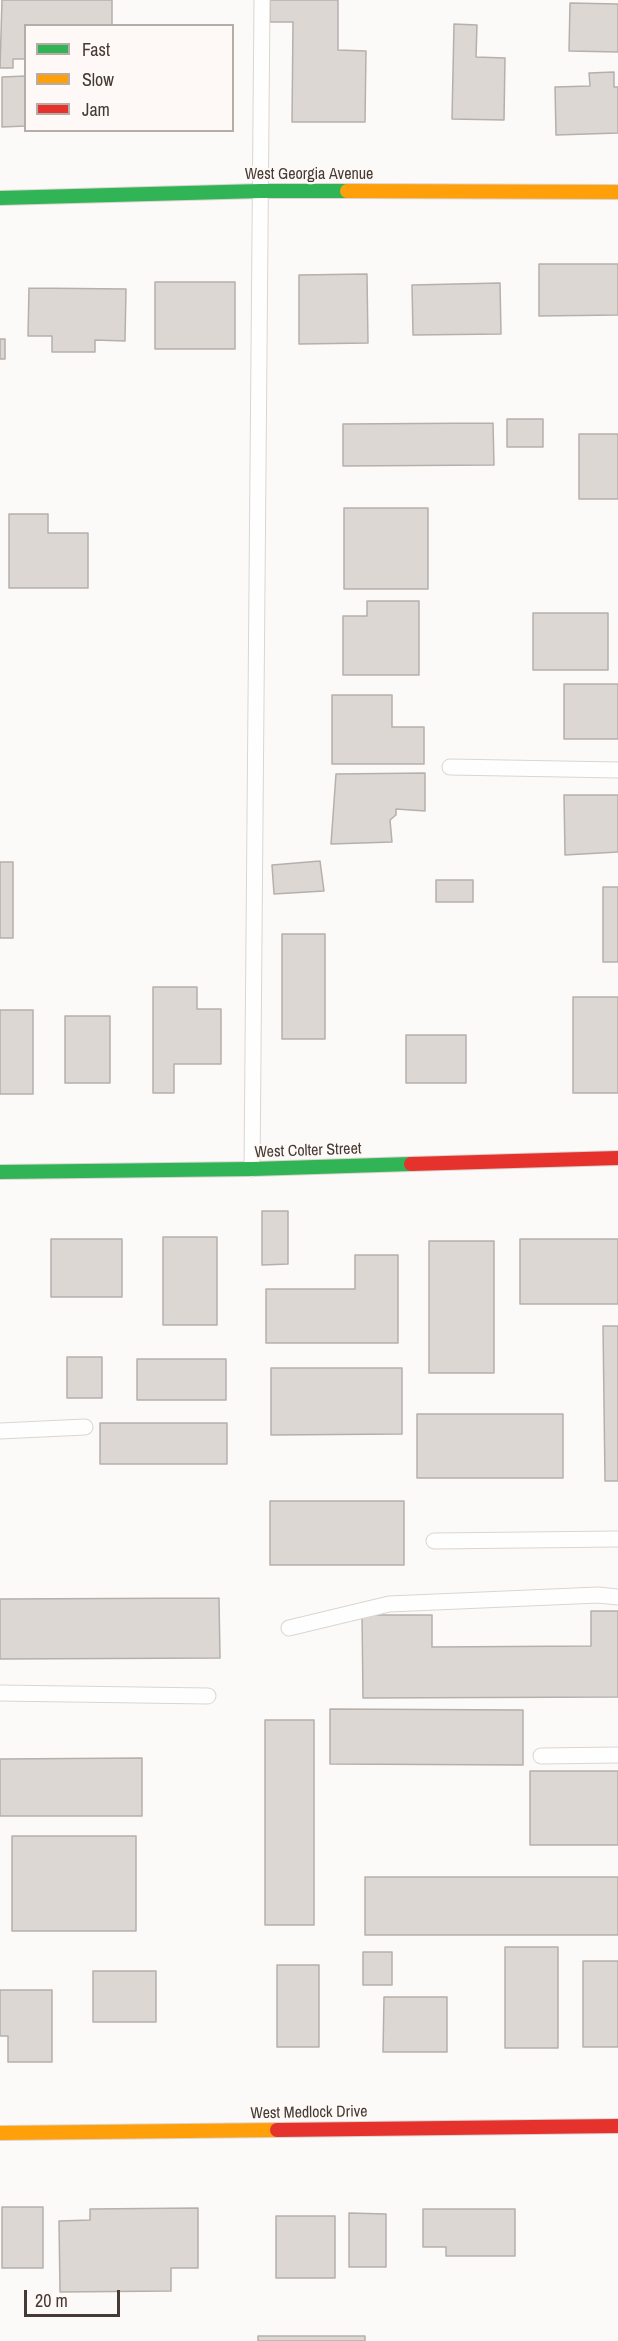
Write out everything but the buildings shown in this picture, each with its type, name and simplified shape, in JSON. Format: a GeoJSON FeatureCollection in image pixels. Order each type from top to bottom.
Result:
{"type":"FeatureCollection","features":[{"type":"Feature","properties":{"kind":"street","name":"West Georgia Avenue"},"geometry":{"type":"LineString","coordinates":[[0,198],[261,191],[618,192]]}},
{"type":"Feature","properties":{"kind":"street","name":"West Colter Street"},"geometry":{"type":"LineString","coordinates":[[0,1172],[252,1169],[618,1158]]}},
{"type":"Feature","properties":{"kind":"street","name":"West Medlock Drive"},"geometry":{"type":"LineString","coordinates":[[0,2133],[618,2126]]}},
{"type":"Feature","properties":{"kind":"lane"},"geometry":{"type":"LineString","coordinates":[[252,1169],[262,0]]}},
{"type":"Feature","properties":{"kind":"lane"},"geometry":{"type":"LineString","coordinates":[[450,767],[618,770]]}},
{"type":"Feature","properties":{"kind":"lane"},"geometry":{"type":"LineString","coordinates":[[0,1431],[85,1427]]}},
{"type":"Feature","properties":{"kind":"lane"},"geometry":{"type":"LineString","coordinates":[[434,1541],[618,1539]]}},
{"type":"Feature","properties":{"kind":"lane"},"geometry":{"type":"LineString","coordinates":[[289,1628],[389,1604],[598,1595],[618,1597]]}},
{"type":"Feature","properties":{"kind":"lane"},"geometry":{"type":"LineString","coordinates":[[0,1693],[208,1696]]}},
{"type":"Feature","properties":{"kind":"lane"},"geometry":{"type":"LineString","coordinates":[[541,1756],[618,1755]]}},
{"type":"Feature","properties":{"kind":"traffic: fast"},"geometry":{"type":"LineString","coordinates":[[0,198],[347,191]]}},
{"type":"Feature","properties":{"kind":"traffic: fast"},"geometry":{"type":"LineString","coordinates":[[0,1172],[252,1169],[411,1164]]}},
{"type":"Feature","properties":{"kind":"traffic: slow"},"geometry":{"type":"LineString","coordinates":[[347,191],[618,192]]}},
{"type":"Feature","properties":{"kind":"traffic: slow"},"geometry":{"type":"LineString","coordinates":[[0,2133],[277,2130]]}},
{"type":"Feature","properties":{"kind":"traffic: jam"},"geometry":{"type":"LineString","coordinates":[[411,1164],[618,1158]]}},
{"type":"Feature","properties":{"kind":"traffic: jam"},"geometry":{"type":"LineString","coordinates":[[277,2130],[618,2126]]}}]}
